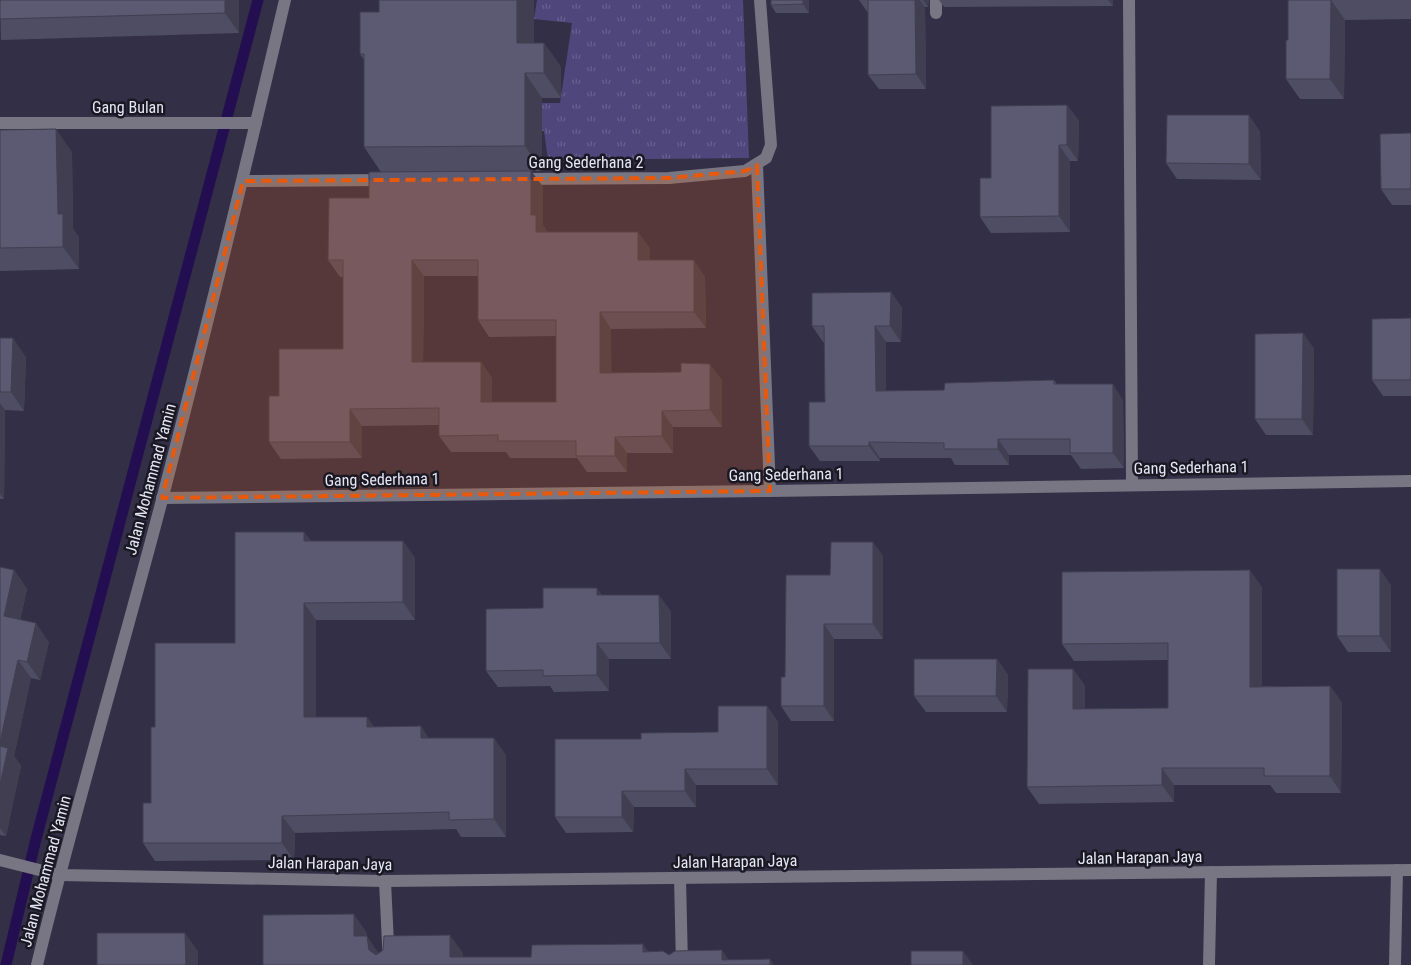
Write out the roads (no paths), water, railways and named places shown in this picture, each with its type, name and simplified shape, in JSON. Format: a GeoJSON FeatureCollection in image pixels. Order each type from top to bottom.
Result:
{"type":"FeatureCollection","features":[{"type":"Feature","properties":{"kind":"street","name":"Jalan Mohammad Yamin"},"geometry":{"type":"LineString","coordinates":[[37,965],[59,875],[162,498],[243,181],[285,0]]}},
{"type":"Feature","properties":{"kind":"street"},"geometry":{"type":"LineString","coordinates":[[760,0],[771,144],[766,158],[757,166],[770,491]]}},
{"type":"Feature","properties":{"kind":"street"},"geometry":{"type":"LineString","coordinates":[[1129,0],[1132,484]]}},
{"type":"Feature","properties":{"kind":"street","name":"Gang Bulan"},"geometry":{"type":"LineString","coordinates":[[0,123],[256,123]]}},
{"type":"Feature","properties":{"kind":"street","name":"Gang Sederhana 2"},"geometry":{"type":"LineString","coordinates":[[510,179],[669,178],[745,171],[757,166]]}},
{"type":"Feature","properties":{"kind":"street"},"geometry":{"type":"LineString","coordinates":[[243,181],[401,180]]}},
{"type":"Feature","properties":{"kind":"street","name":"Gang Sederhana 1"},"geometry":{"type":"LineString","coordinates":[[162,498],[770,491],[1411,480]]}},
{"type":"Feature","properties":{"kind":"street","name":"Jalan Harapan Jaya"},"geometry":{"type":"LineString","coordinates":[[0,860],[59,875],[385,881],[1411,870]]}},
{"type":"Feature","properties":{"kind":"street"},"geometry":{"type":"LineString","coordinates":[[1395,965],[1397,870]]}},
{"type":"Feature","properties":{"kind":"street"},"geometry":{"type":"LineString","coordinates":[[1209,965],[1211,872]]}},
{"type":"Feature","properties":{"kind":"street"},"geometry":{"type":"LineString","coordinates":[[680,878],[682,965]]}},
{"type":"Feature","properties":{"kind":"street"},"geometry":{"type":"LineString","coordinates":[[385,881],[389,965]]}},
{"type":"Feature","properties":{"kind":"waterway"},"geometry":{"type":"LineString","coordinates":[[6,965],[36,839],[258,0]]}}]}
